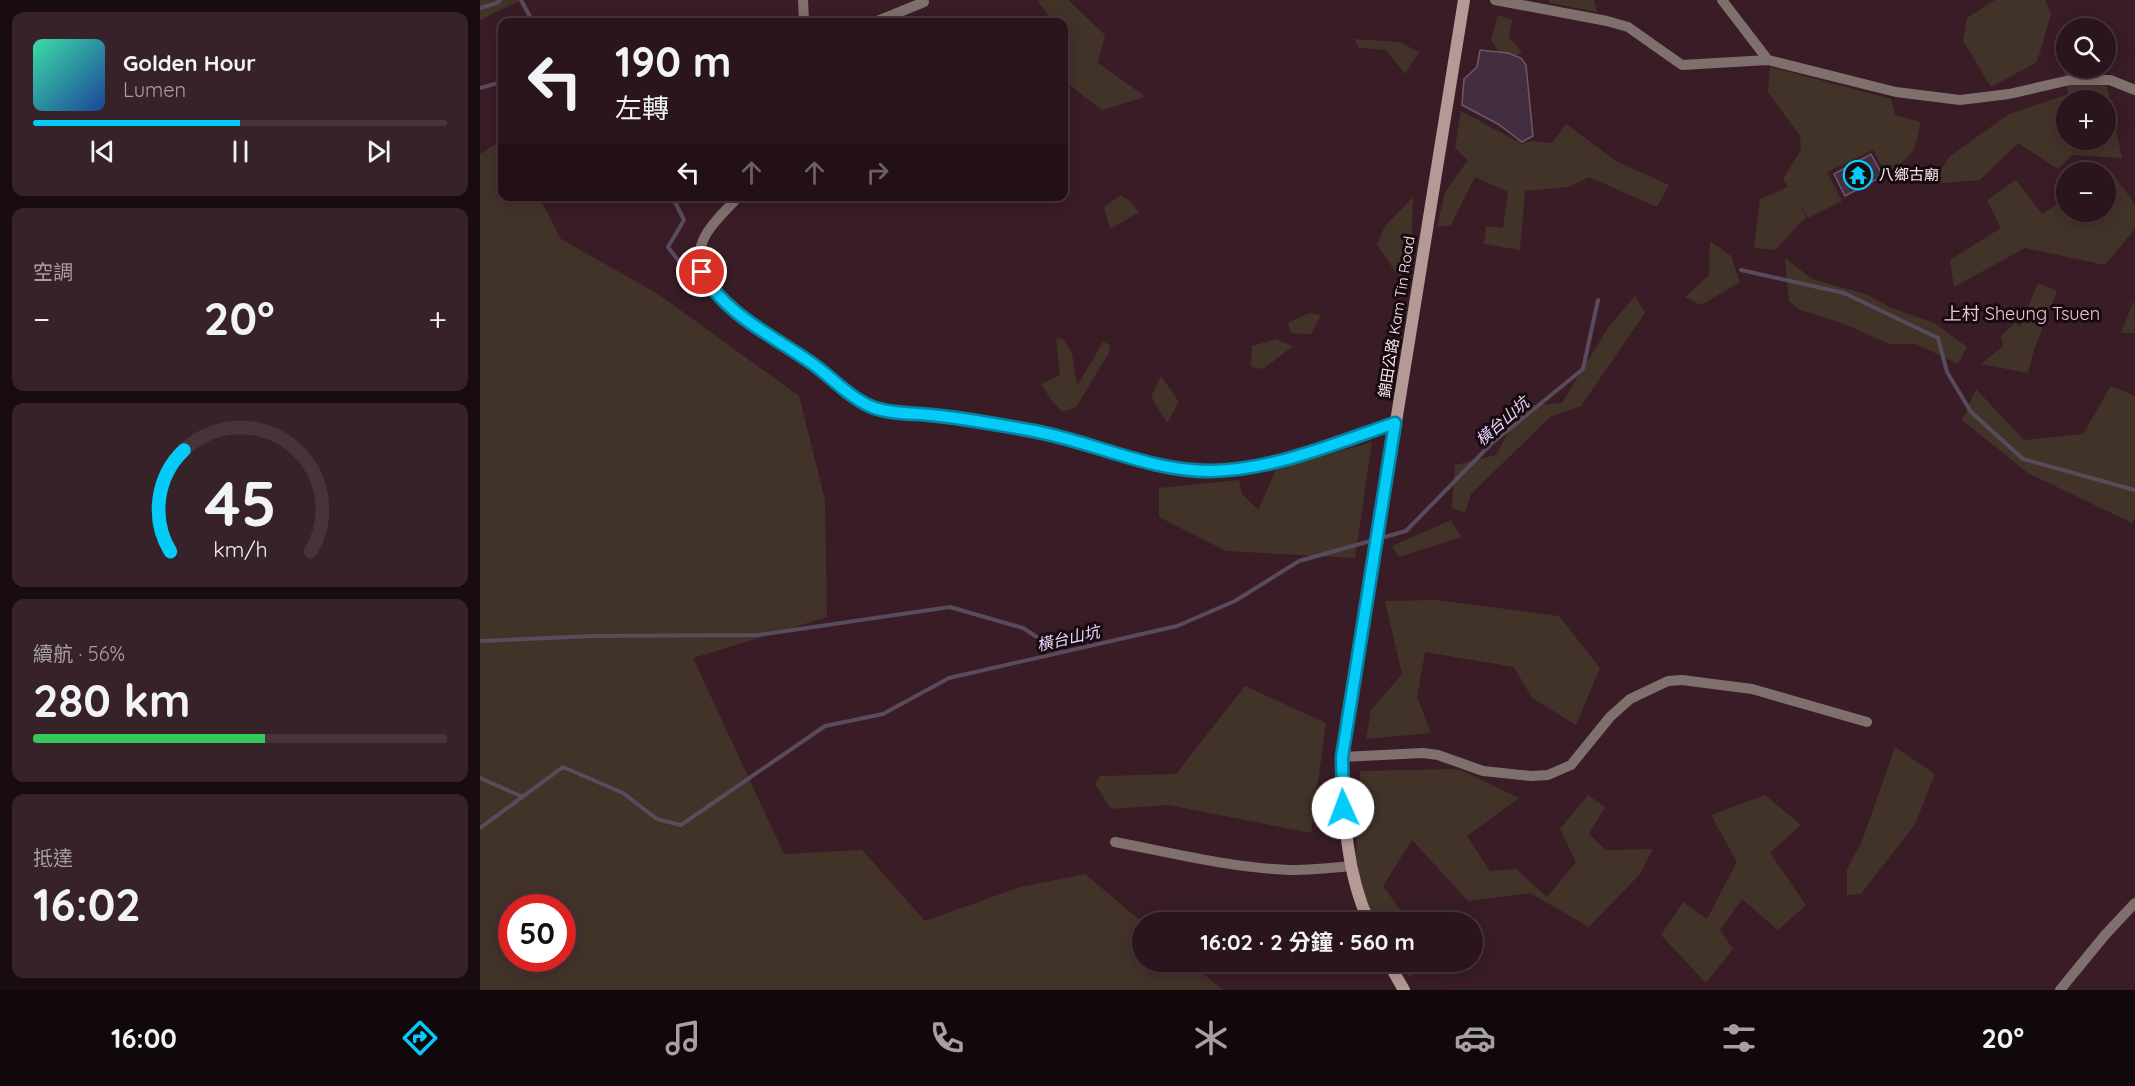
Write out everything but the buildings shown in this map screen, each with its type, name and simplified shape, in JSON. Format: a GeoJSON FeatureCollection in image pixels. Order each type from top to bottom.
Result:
{"type":"FeatureCollection","features":[{"type":"Feature","properties":{"kind":"main road","name":"錦田公路 Kam Tin Road"},"geometry":{"type":"LineString","coordinates":[[1365,912],[1351,866],[1343,808],[1342,757],[1464,0]]}},
{"type":"Feature","properties":{"kind":"main road"},"geometry":{"type":"LineString","coordinates":[[1394,972],[1404,990]]}},
{"type":"Feature","properties":{"kind":"street"},"geometry":{"type":"LineString","coordinates":[[803,0],[804,18]]}},
{"type":"Feature","properties":{"kind":"street"},"geometry":{"type":"LineString","coordinates":[[1495,0],[1628,27],[1682,65],[1768,60],[1896,92],[1960,100],[2009,94],[2070,80],[2110,80],[2135,90]]}},
{"type":"Feature","properties":{"kind":"street"},"geometry":{"type":"LineString","coordinates":[[1722,0],[1768,60]]}},
{"type":"Feature","properties":{"kind":"street"},"geometry":{"type":"LineString","coordinates":[[885,18],[924,2]]}},
{"type":"Feature","properties":{"kind":"street"},"geometry":{"type":"LineString","coordinates":[[734,201],[714,223],[701,244],[700,264],[707,281],[725,302],[748,321],[796,352],[869,406],[881,410],[931,415],[1035,431],[1140,462],[1210,471],[1266,464],[1311,452],[1395,423]]}},
{"type":"Feature","properties":{"kind":"street"},"geometry":{"type":"LineString","coordinates":[[1342,757],[1423,753],[1438,755],[1491,772],[1531,776],[1548,775],[1571,765],[1610,717],[1630,699],[1668,681],[1682,680],[1752,689],[1867,722]]}},
{"type":"Feature","properties":{"kind":"street"},"geometry":{"type":"LineString","coordinates":[[1115,842],[1206,860],[1266,868],[1309,869],[1351,866]]}},
{"type":"Feature","properties":{"kind":"street"},"geometry":{"type":"LineString","coordinates":[[2060,990],[2104,935],[2135,903]]}},
{"type":"Feature","properties":{"kind":"shaded area"},"geometry":{"type":"Polygon","coordinates":[[[480,0],[521,0],[480,20],[480,0]]]}},
{"type":"Feature","properties":{"kind":"shaded area"},"geometry":{"type":"Polygon","coordinates":[[[1037,0],[1068,0],[1105,35],[1098,63],[1146,97],[1102,110],[1068,84],[1068,18],[1050,18],[1037,0]]]}},
{"type":"Feature","properties":{"kind":"shaded area"},"geometry":{"type":"Polygon","coordinates":[[[1548,0],[1594,0],[1597,12],[1550,3],[1548,0]]]}},
{"type":"Feature","properties":{"kind":"shaded area"},"geometry":{"type":"Polygon","coordinates":[[[1995,0],[2045,0],[2051,14],[2037,62],[1991,87],[1963,41],[1967,18],[1995,0]]]}},
{"type":"Feature","properties":{"kind":"shaded area"},"geometry":{"type":"Polygon","coordinates":[[[1498,15],[1512,20],[1509,37],[1522,52],[1504,61],[1491,40],[1498,15]]]}},
{"type":"Feature","properties":{"kind":"shaded area"},"geometry":{"type":"Polygon","coordinates":[[[1354,39],[1399,42],[1419,52],[1405,74],[1386,50],[1359,48],[1354,39]]]}},
{"type":"Feature","properties":{"kind":"shaded area"},"geometry":{"type":"Polygon","coordinates":[[[1770,67],[1891,99],[1895,115],[1920,122],[1915,147],[1911,153],[1886,173],[1873,150],[1827,172],[1842,201],[1808,218],[1797,202],[1806,217],[1775,250],[1754,248],[1760,199],[1788,187],[1783,179],[1801,150],[1800,136],[1768,92],[1770,67]]]}},
{"type":"Feature","properties":{"kind":"shaded area"},"geometry":{"type":"Polygon","coordinates":[[[2065,78],[2105,78],[2108,90],[2067,90],[2065,78]]]}},
{"type":"Feature","properties":{"kind":"shaded area"},"geometry":{"type":"Polygon","coordinates":[[[2056,98],[2056,150],[2116,150],[2116,130],[2122,158],[2072,155],[2065,162],[2056,162],[2056,168],[2018,143],[1980,180],[1932,184],[1949,157],[2009,114],[2056,98]]]}},
{"type":"Feature","properties":{"kind":"shaded area"},"geometry":{"type":"Polygon","coordinates":[[[1461,111],[1522,144],[1532,141],[1552,143],[1566,124],[1616,161],[1669,185],[1657,207],[1589,177],[1568,187],[1525,191],[1520,250],[1484,244],[1486,226],[1503,228],[1508,192],[1475,177],[1451,225],[1437,227],[1445,192],[1468,160],[1455,148],[1461,111]]]}},
{"type":"Feature","properties":{"kind":"shaded area"},"geometry":{"type":"Polygon","coordinates":[[[498,143],[498,201],[541,201],[561,239],[658,294],[799,396],[825,500],[827,617],[693,658],[784,854],[862,850],[925,921],[1020,887],[1085,874],[1132,914],[1132,972],[1201,972],[1223,990],[480,990],[480,154],[498,143]]]}},
{"type":"Feature","properties":{"kind":"shaded area"},"geometry":{"type":"Polygon","coordinates":[[[2116,178],[2135,204],[2135,229],[2105,265],[2025,248],[1954,287],[1950,260],[2001,228],[1987,200],[2016,180],[2042,214],[2056,205],[2056,222],[2116,222],[2116,178]]]}},
{"type":"Feature","properties":{"kind":"shaded area"},"geometry":{"type":"Polygon","coordinates":[[[1121,195],[1139,212],[1110,229],[1104,207],[1121,195]]]}},
{"type":"Feature","properties":{"kind":"shaded area"},"geometry":{"type":"Polygon","coordinates":[[[1413,197],[1411,254],[1400,279],[1377,244],[1385,226],[1413,197]]]}},
{"type":"Feature","properties":{"kind":"shaded area"},"geometry":{"type":"Polygon","coordinates":[[[1710,241],[1731,256],[1740,282],[1701,305],[1685,297],[1709,275],[1710,241]]]}},
{"type":"Feature","properties":{"kind":"shaded area"},"geometry":{"type":"Polygon","coordinates":[[[1785,258],[1812,279],[1868,295],[1889,307],[1934,323],[1967,347],[1958,364],[1916,344],[1890,344],[1839,322],[1800,310],[1789,301],[1785,258]]]}},
{"type":"Feature","properties":{"kind":"shaded area"},"geometry":{"type":"Polygon","coordinates":[[[2038,283],[2057,291],[2034,350],[2028,373],[1981,364],[2003,346],[2001,336],[2015,323],[2020,326],[2038,283]]]}},
{"type":"Feature","properties":{"kind":"shaded area"},"geometry":{"type":"Polygon","coordinates":[[[1635,296],[1645,313],[1581,406],[1550,417],[1471,494],[1465,513],[1452,508],[1455,465],[1496,455],[1523,406],[1562,403],[1609,326],[1635,296]]]}},
{"type":"Feature","properties":{"kind":"shaded area"},"geometry":{"type":"Polygon","coordinates":[[[2134,300],[2135,333],[2121,333],[2134,300]]]}},
{"type":"Feature","properties":{"kind":"shaded area"},"geometry":{"type":"Polygon","coordinates":[[[1309,313],[1321,315],[1311,334],[1291,333],[1288,323],[1309,313]]]}},
{"type":"Feature","properties":{"kind":"shaded area"},"geometry":{"type":"Polygon","coordinates":[[[1056,338],[1063,339],[1072,353],[1077,386],[1103,342],[1110,345],[1109,353],[1076,407],[1062,412],[1041,384],[1060,375],[1056,338]]]}},
{"type":"Feature","properties":{"kind":"shaded area"},"geometry":{"type":"Polygon","coordinates":[[[1276,339],[1293,346],[1263,369],[1251,367],[1252,346],[1276,339]]]}},
{"type":"Feature","properties":{"kind":"shaded area"},"geometry":{"type":"Polygon","coordinates":[[[1161,376],[1179,402],[1167,423],[1151,397],[1161,376]]]}},
{"type":"Feature","properties":{"kind":"shaded area"},"geometry":{"type":"Polygon","coordinates":[[[2111,386],[2135,396],[2135,519],[2132,523],[2028,473],[1962,420],[1976,389],[2024,440],[2083,434],[2111,386]]]}},
{"type":"Feature","properties":{"kind":"shaded area"},"geometry":{"type":"Polygon","coordinates":[[[1372,442],[1355,558],[1226,551],[1159,517],[1159,488],[1239,480],[1242,494],[1258,510],[1276,470],[1372,442]]]}},
{"type":"Feature","properties":{"kind":"shaded area"},"geometry":{"type":"Polygon","coordinates":[[[1451,520],[1461,537],[1399,557],[1392,546],[1451,520]]]}},
{"type":"Feature","properties":{"kind":"shaded area"},"geometry":{"type":"Polygon","coordinates":[[[1437,600],[1559,616],[1600,668],[1576,725],[1532,698],[1514,667],[1425,652],[1417,697],[1431,733],[1366,739],[1371,710],[1402,674],[1385,601],[1437,600]]]}},
{"type":"Feature","properties":{"kind":"shaded area"},"geometry":{"type":"Polygon","coordinates":[[[1245,686],[1326,723],[1311,833],[1168,805],[1111,809],[1095,784],[1100,776],[1176,774],[1245,686]]]}},
{"type":"Feature","properties":{"kind":"shaded area"},"geometry":{"type":"Polygon","coordinates":[[[1895,747],[1935,774],[1915,824],[1861,894],[1847,895],[1847,869],[1862,841],[1895,747]]]}},
{"type":"Feature","properties":{"kind":"shaded area"},"geometry":{"type":"Polygon","coordinates":[[[1458,769],[1519,798],[1467,836],[1490,871],[1516,869],[1547,897],[1576,862],[1560,829],[1588,795],[1605,807],[1589,834],[1606,850],[1653,849],[1640,874],[1589,927],[1530,893],[1468,901],[1412,840],[1383,886],[1402,912],[1366,912],[1356,858],[1360,771],[1458,769]]]}},
{"type":"Feature","properties":{"kind":"shaded area"},"geometry":{"type":"Polygon","coordinates":[[[1765,795],[1801,825],[1770,853],[1806,905],[1778,930],[1742,899],[1720,930],[1733,949],[1706,983],[1661,935],[1683,902],[1707,919],[1737,862],[1711,815],[1765,795]]]}},
{"type":"Feature","properties":{"kind":"shaded area"},"geometry":{"type":"Polygon","coordinates":[[[1405,972],[1416,972],[1410,977],[1405,972]]]}},
{"type":"Feature","properties":{"kind":"waterway"},"geometry":{"type":"LineString","coordinates":[[480,8],[500,0]]}},
{"type":"Feature","properties":{"kind":"waterway"},"geometry":{"type":"LineString","coordinates":[[521,0],[531,18]]}},
{"type":"Feature","properties":{"kind":"waterway"},"geometry":{"type":"LineString","coordinates":[[480,88],[498,83]]}},
{"type":"Feature","properties":{"kind":"waterway"},"geometry":{"type":"LineString","coordinates":[[674,201],[684,220],[668,247],[687,272],[702,272]]}},
{"type":"Feature","properties":{"kind":"waterway"},"geometry":{"type":"LineString","coordinates":[[1741,270],[1844,293],[1938,338],[1947,372],[1971,412],[2023,459],[2135,490]]}},
{"type":"Feature","properties":{"kind":"waterway","name":"橫台山坑"},"geometry":{"type":"LineString","coordinates":[[1381,538],[1406,531],[1492,443],[1583,369],[1598,300]]}},
{"type":"Feature","properties":{"kind":"waterway","name":"橫台山坑"},"geometry":{"type":"LineString","coordinates":[[480,828],[563,767],[623,793],[657,819],[681,825],[825,726],[883,714],[949,678],[1177,626],[1235,601],[1299,561],[1374,540]]}},
{"type":"Feature","properties":{"kind":"waterway"},"geometry":{"type":"LineString","coordinates":[[480,641],[592,636],[758,635],[950,607],[1023,628],[1060,652]]}},
{"type":"Feature","properties":{"kind":"waterway"},"geometry":{"type":"LineString","coordinates":[[480,778],[523,797]]}},
{"type":"Feature","properties":{"kind":"place","name":"八鄉古廟"},"geometry":{"type":"Point","coordinates":[1858,175]}},
{"type":"Feature","properties":{"kind":"district","name":"上村 Sheung Tsuen"},"geometry":{"type":"Point","coordinates":[2022,314]}},
{"type":"Feature","properties":{"kind":"route"},"geometry":{"type":"LineString","coordinates":[[702,272],[725,302],[748,321],[796,352],[858,399],[881,410],[931,415],[1035,431],[1140,462],[1210,471],[1266,464],[1311,452],[1395,423],[1342,757],[1343,808]]}}]}
